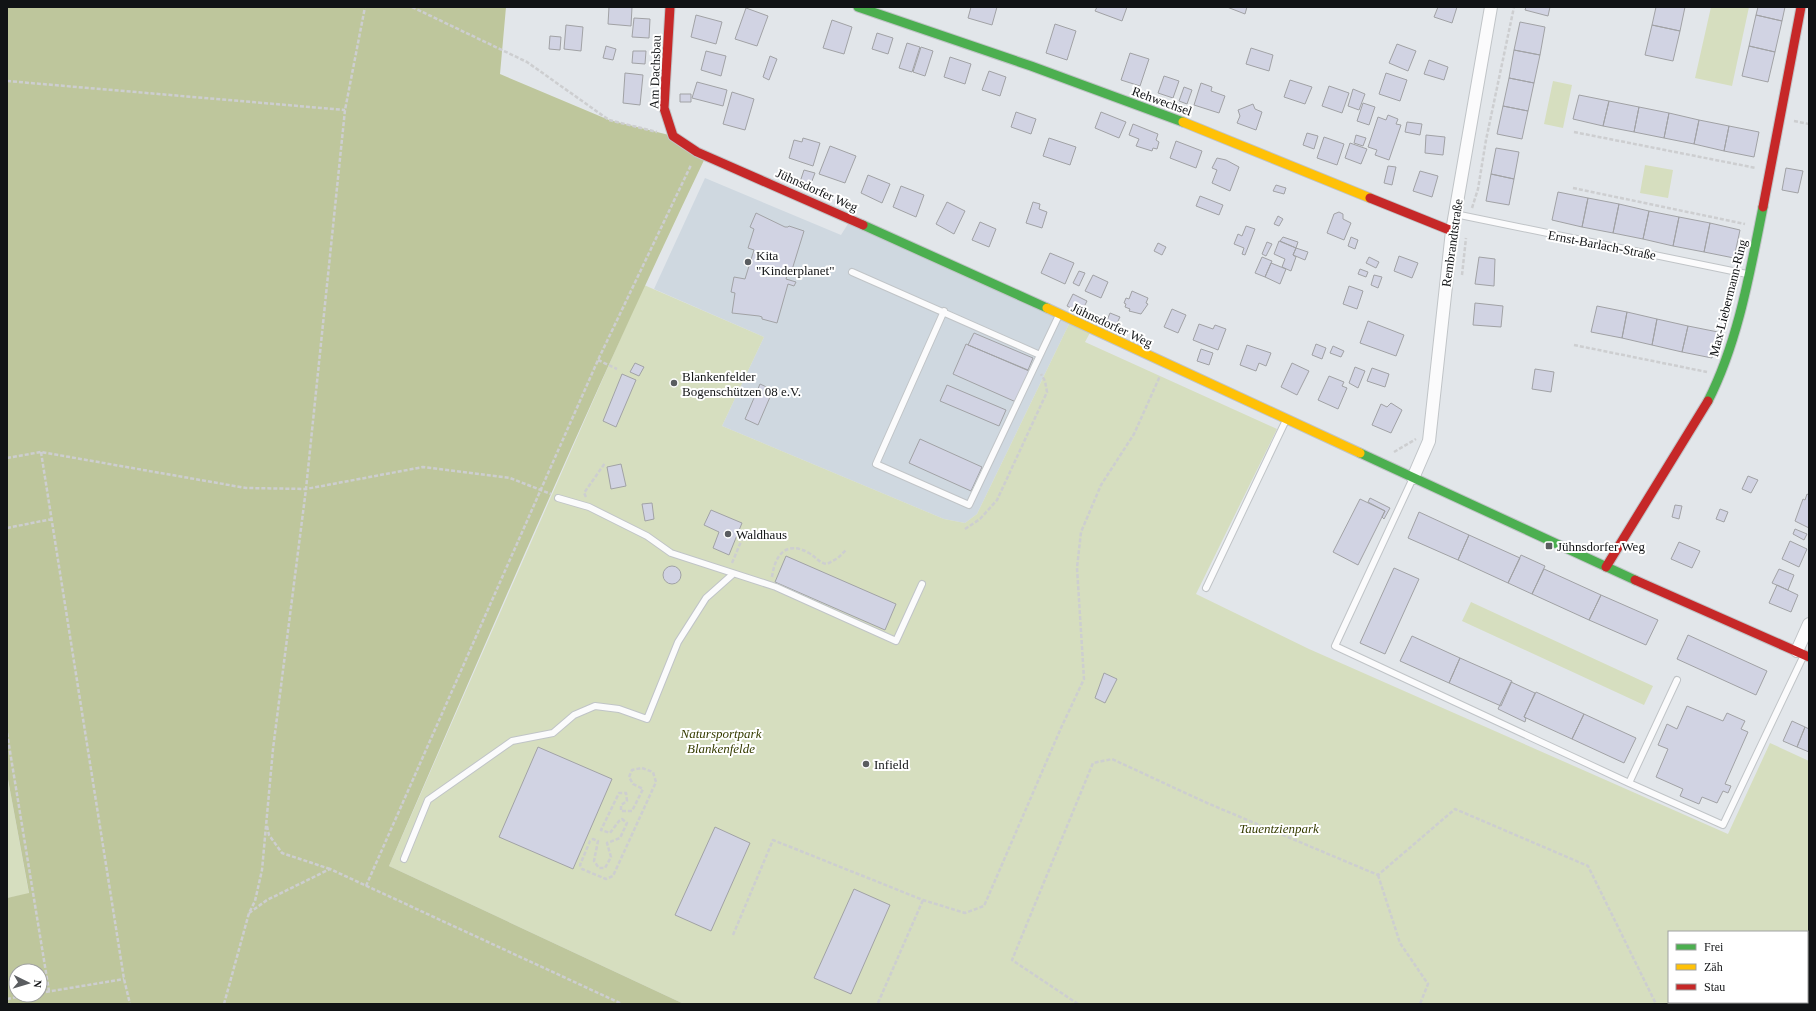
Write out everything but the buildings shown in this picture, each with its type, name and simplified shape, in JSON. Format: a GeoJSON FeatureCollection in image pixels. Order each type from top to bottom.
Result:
{"type":"FeatureCollection","features":[{"type":"Feature","properties":{"kind":"street","name":"Am Dachsbau"},"geometry":{"type":"LineString","coordinates":[[670,7],[664,108],[673,136]]}},
{"type":"Feature","properties":{"kind":"street","name":"Rehwechsel"},"geometry":{"type":"LineString","coordinates":[[858,7],[1031,66],[1199,128],[1452,231]]}},
{"type":"Feature","properties":{"kind":"street","name":"Rembrandtstraße"},"geometry":{"type":"LineString","coordinates":[[1413,478],[1429,441],[1452,231],[1491,7]]}},
{"type":"Feature","properties":{"kind":"street","name":"Max-Liebermann-Ring"},"geometry":{"type":"LineString","coordinates":[[1606,567],[1656,483],[1699,417],[1721,375],[1733,342],[1759,227],[1801,7]]}},
{"type":"Feature","properties":{"kind":"street","name":"Jühnsdorfer Weg"},"geometry":{"type":"LineString","coordinates":[[673,136],[697,152],[850,219],[1496,515],[1606,567],[1804,654]]}},
{"type":"Feature","properties":{"kind":"street"},"geometry":{"type":"LineString","coordinates":[[1804,654],[1809,624]]}},
{"type":"Feature","properties":{"kind":"lane","name":"Ernst-Barlach-Straße"},"geometry":{"type":"LineString","coordinates":[[1455,214],[1749,274]]}},
{"type":"Feature","properties":{"kind":"lane"},"geometry":{"type":"LineString","coordinates":[[852,272],[944,311],[1040,355]]}},
{"type":"Feature","properties":{"kind":"lane"},"geometry":{"type":"LineString","coordinates":[[944,311],[876,464],[969,506],[1059,315]]}},
{"type":"Feature","properties":{"kind":"lane"},"geometry":{"type":"LineString","coordinates":[[1206,588],[1286,420]]}},
{"type":"Feature","properties":{"kind":"lane"},"geometry":{"type":"LineString","coordinates":[[1413,478],[1335,646],[1629,783],[1723,825],[1804,654]]}},
{"type":"Feature","properties":{"kind":"lane"},"geometry":{"type":"LineString","coordinates":[[558,498],[589,507],[647,536],[671,553],[771,586],[896,641],[922,584]]}},
{"type":"Feature","properties":{"kind":"lane"},"geometry":{"type":"LineString","coordinates":[[404,859],[428,800],[512,741],[553,732],[574,715],[595,706],[619,709],[647,719],[678,642],[706,598],[731,573]]}},
{"type":"Feature","properties":{"kind":"lane"},"geometry":{"type":"LineString","coordinates":[[1629,783],[1677,680]]}},
{"type":"Feature","properties":{"kind":"path"},"geometry":{"type":"LineString","coordinates":[[224,1004],[249,913],[256,901],[262,870],[273,749],[306,489],[345,110],[365,7]]}},
{"type":"Feature","properties":{"kind":"path"},"geometry":{"type":"LineString","coordinates":[[412,7],[527,62],[609,120],[673,136]]}},
{"type":"Feature","properties":{"kind":"path"},"geometry":{"type":"LineString","coordinates":[[7,81],[345,110]]}},
{"type":"Feature","properties":{"kind":"path"},"geometry":{"type":"LineString","coordinates":[[1574,132],[1769,171]]}},
{"type":"Feature","properties":{"kind":"path"},"geometry":{"type":"LineString","coordinates":[[366,886],[598,360],[697,152]]}},
{"type":"Feature","properties":{"kind":"path"},"geometry":{"type":"LineString","coordinates":[[1573,188],[1759,227]]}},
{"type":"Feature","properties":{"kind":"path"},"geometry":{"type":"LineString","coordinates":[[1574,345],[1721,375]]}},
{"type":"Feature","properties":{"kind":"path"},"geometry":{"type":"LineString","coordinates":[[598,360],[617,369]]}},
{"type":"Feature","properties":{"kind":"path"},"geometry":{"type":"LineString","coordinates":[[733,935],[773,840],[923,900],[965,913],[984,906],[1061,728],[1084,679],[1077,568],[1081,532],[1101,485],[1134,434],[1166,364]]}},
{"type":"Feature","properties":{"kind":"path"},"geometry":{"type":"LineString","coordinates":[[965,529],[980,519],[997,500],[1047,392],[1045,381],[1039,370]]}},
{"type":"Feature","properties":{"kind":"path"},"geometry":{"type":"LineString","coordinates":[[41,452],[124,979],[130,1004]]}},
{"type":"Feature","properties":{"kind":"path"},"geometry":{"type":"LineString","coordinates":[[7,458],[41,452],[246,488],[306,489],[423,467],[510,478],[558,498]]}},
{"type":"Feature","properties":{"kind":"path"},"geometry":{"type":"LineString","coordinates":[[589,507],[584,493],[605,463]]}},
{"type":"Feature","properties":{"kind":"path"},"geometry":{"type":"LineString","coordinates":[[7,528],[52,519]]}},
{"type":"Feature","properties":{"kind":"path"},"geometry":{"type":"LineString","coordinates":[[731,573],[742,539],[736,536]]}},
{"type":"Feature","properties":{"kind":"path"},"geometry":{"type":"LineString","coordinates":[[771,586],[773,568],[778,556],[784,550],[791,549],[805,551],[818,561],[828,564],[838,558],[846,550]]}},
{"type":"Feature","properties":{"kind":"path"},"geometry":{"type":"LineString","coordinates":[[7,734],[49,991],[124,979]]}},
{"type":"Feature","properties":{"kind":"path"},"geometry":{"type":"LineString","coordinates":[[1078,1004],[1012,960],[1093,763],[1112,759],[1207,803],[1378,874],[1400,943],[1428,984],[1420,1004]]}},
{"type":"Feature","properties":{"kind":"path"},"geometry":{"type":"LineString","coordinates":[[642,768],[653,772],[656,782],[613,876],[606,879],[582,869],[580,865],[590,841],[593,838],[598,841],[594,861],[599,868],[605,868],[611,857],[607,843],[620,838],[627,824],[622,819],[610,833],[601,830],[619,793],[626,793],[627,801],[621,805],[621,811],[632,812],[643,789],[633,784],[629,777],[632,770],[642,768]]}},
{"type":"Feature","properties":{"kind":"path"},"geometry":{"type":"LineString","coordinates":[[1378,874],[1455,809],[1588,866],[1656,1004]]}},
{"type":"Feature","properties":{"kind":"path"},"geometry":{"type":"LineString","coordinates":[[266,823],[269,835],[282,853],[330,870],[622,1004]]}},
{"type":"Feature","properties":{"kind":"path"},"geometry":{"type":"LineString","coordinates":[[249,913],[267,900],[330,870]]}},
{"type":"Feature","properties":{"kind":"path"},"geometry":{"type":"LineString","coordinates":[[878,1003],[923,900]]}},
{"type":"Feature","properties":{"kind":"shaded area"},"geometry":{"type":"Polygon","coordinates":[[[705,178],[841,235],[851,219],[1071,320],[977,514],[965,523],[944,519],[722,426],[764,337],[654,289],[705,178]]]}},
{"type":"Feature","properties":{"kind":"green space"},"geometry":{"type":"Polygon","coordinates":[[[7,7],[506,7],[500,74],[609,120],[673,136],[706,156],[664,244],[584,421],[505,598],[389,866],[684,1004],[7,1004],[7,898],[29,893],[7,774],[7,7]]]}},
{"type":"Feature","properties":{"kind":"green space"},"geometry":{"type":"Polygon","coordinates":[[[1711,7],[1749,7],[1732,86],[1695,78],[1711,7]]]}},
{"type":"Feature","properties":{"kind":"green space"},"geometry":{"type":"Polygon","coordinates":[[[1553,81],[1572,85],[1563,128],[1544,124],[1553,81]]]}},
{"type":"Feature","properties":{"kind":"green space"},"geometry":{"type":"Polygon","coordinates":[[[1645,165],[1673,170],[1668,198],[1640,193],[1645,165]]]}},
{"type":"Feature","properties":{"kind":"green space"},"geometry":{"type":"Polygon","coordinates":[[[644,285],[764,337],[722,426],[944,519],[965,523],[977,514],[1071,320],[1092,329],[1085,342],[1277,429],[1196,594],[1309,649],[1728,834],[1770,743],[1809,761],[1809,1004],[684,1004],[389,866],[644,285]]]}},
{"type":"Feature","properties":{"kind":"green space"},"geometry":{"type":"Polygon","coordinates":[[[1471,602],[1653,686],[1644,705],[1462,621],[1471,602]]]}},
{"type":"Feature","properties":{"kind":"green space"},"geometry":{"type":"Polygon","coordinates":[[[7,774],[29,894],[7,898],[7,774]]]}},
{"type":"Feature","properties":{"kind":"traffic: fast"},"geometry":{"type":"LineString","coordinates":[[858,7],[1031,66],[1183,122]]}},
{"type":"Feature","properties":{"kind":"traffic: fast"},"geometry":{"type":"LineString","coordinates":[[1708,401],[1735,331],[1748,281],[1763,207]]}},
{"type":"Feature","properties":{"kind":"traffic: fast"},"geometry":{"type":"LineString","coordinates":[[863,225],[1047,308]]}},
{"type":"Feature","properties":{"kind":"traffic: fast"},"geometry":{"type":"LineString","coordinates":[[1360,453],[1635,580]]}},
{"type":"Feature","properties":{"kind":"traffic: slow"},"geometry":{"type":"LineString","coordinates":[[1183,122],[1370,198]]}},
{"type":"Feature","properties":{"kind":"traffic: slow"},"geometry":{"type":"LineString","coordinates":[[1047,308],[1360,453]]}},
{"type":"Feature","properties":{"kind":"traffic: jam"},"geometry":{"type":"LineString","coordinates":[[670,7],[664,108],[673,136],[697,152],[863,225]]}},
{"type":"Feature","properties":{"kind":"traffic: jam"},"geometry":{"type":"LineString","coordinates":[[1763,207],[1801,7]]}},
{"type":"Feature","properties":{"kind":"traffic: jam"},"geometry":{"type":"LineString","coordinates":[[1370,198],[1452,231]]}},
{"type":"Feature","properties":{"kind":"traffic: jam"},"geometry":{"type":"LineString","coordinates":[[1606,567],[1708,401]]}},
{"type":"Feature","properties":{"kind":"traffic: jam"},"geometry":{"type":"LineString","coordinates":[[1635,580],[1809,657]]}},
{"type":"Feature","properties":{"kind":"place","name":"Kita \"Kinderplanet\""},"geometry":{"type":"Point","coordinates":[748,262]}},
{"type":"Feature","properties":{"kind":"place","name":"Blankenfelder Bogenschützen 08 e.V."},"geometry":{"type":"Point","coordinates":[674,383]}},
{"type":"Feature","properties":{"kind":"place","name":"Waldhaus"},"geometry":{"type":"Point","coordinates":[728,534]}},
{"type":"Feature","properties":{"kind":"place","name":"Jühnsdorfer Weg"},"geometry":{"type":"Point","coordinates":[1549,546]}},
{"type":"Feature","properties":{"kind":"place","name":"Infield"},"geometry":{"type":"Point","coordinates":[866,764]}},
{"type":"Feature","properties":{"kind":"park label","name":"Natursportpark Blankenfelde"},"geometry":{"type":"Point","coordinates":[721,740]}},
{"type":"Feature","properties":{"kind":"park label","name":"Tauentzienpark"},"geometry":{"type":"Point","coordinates":[1279,828]}}]}
